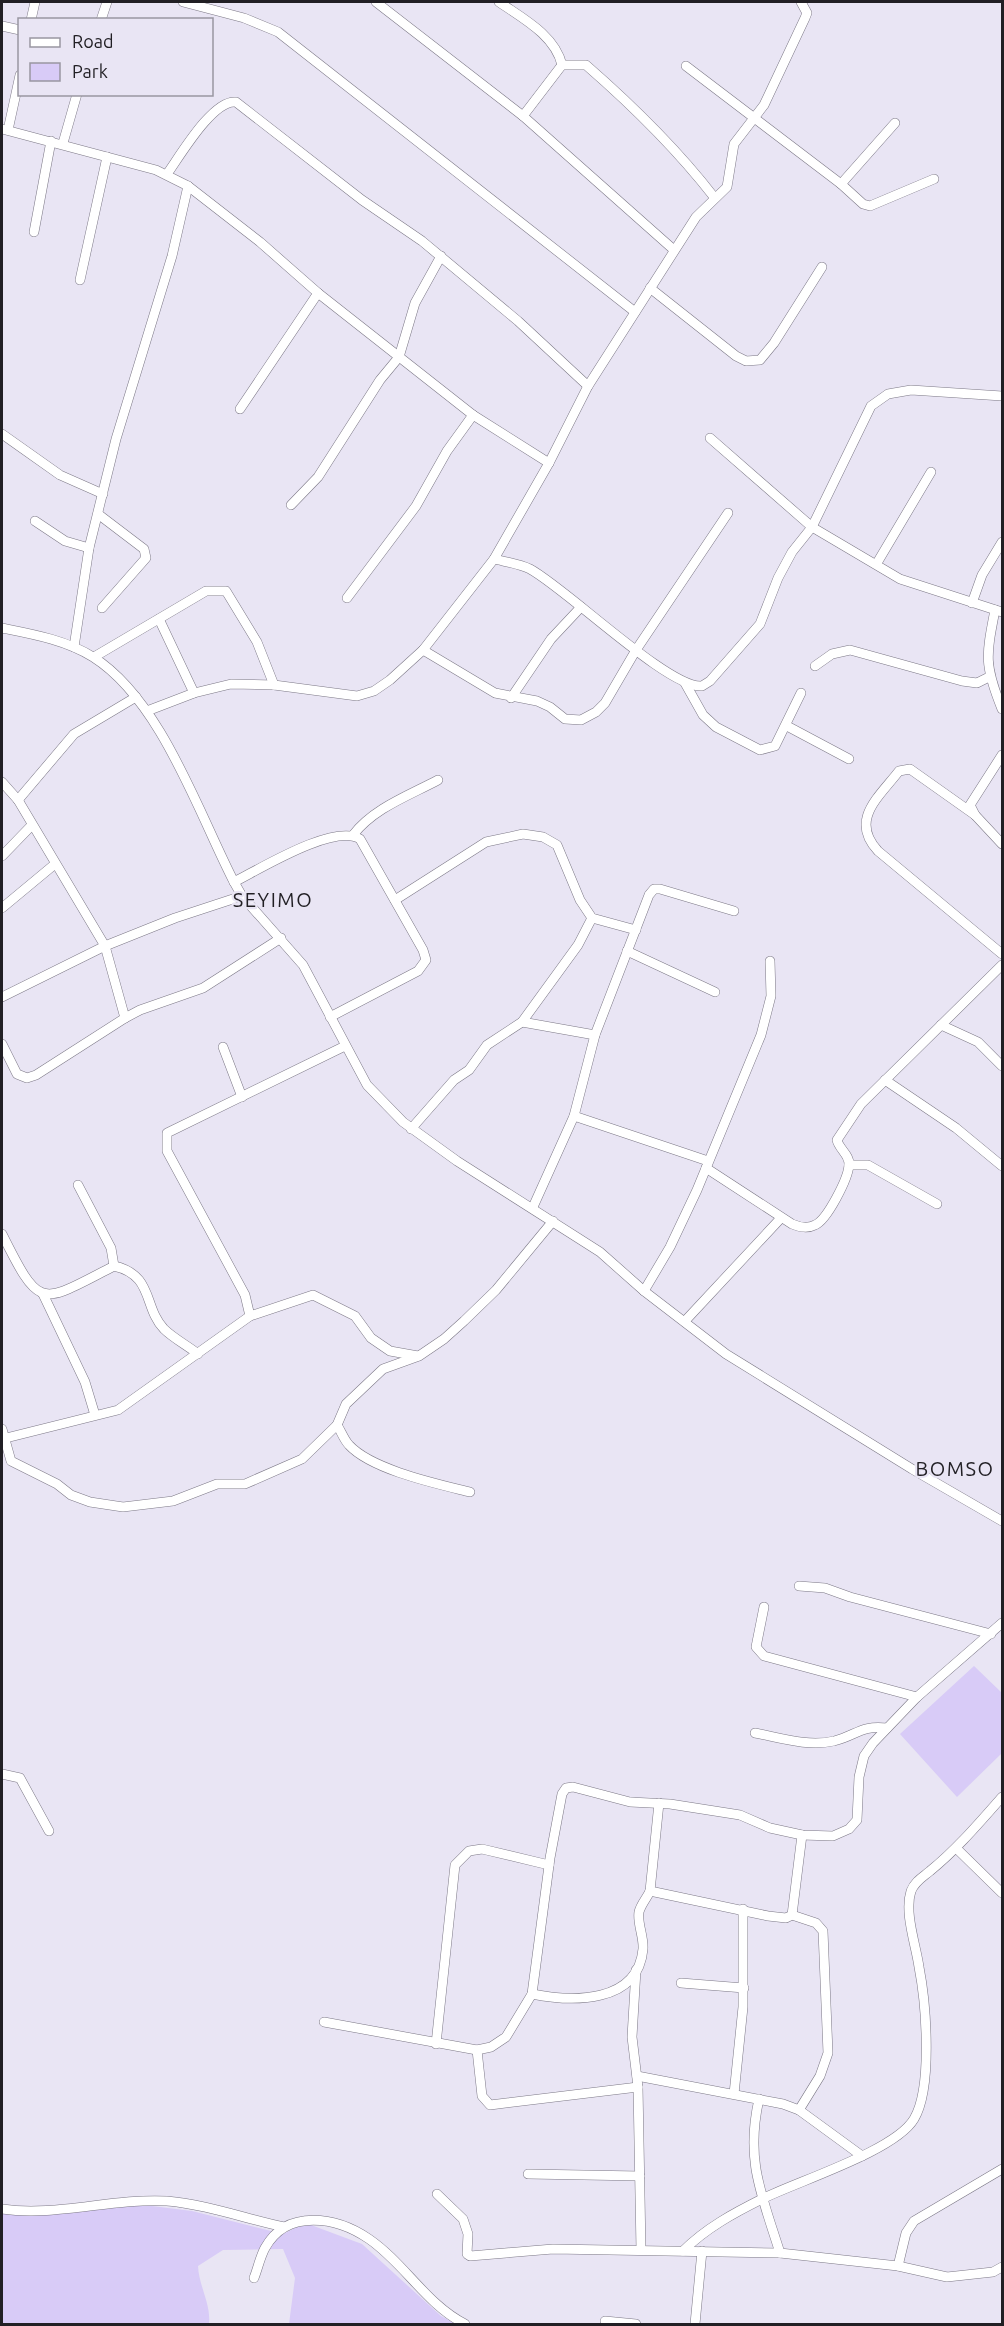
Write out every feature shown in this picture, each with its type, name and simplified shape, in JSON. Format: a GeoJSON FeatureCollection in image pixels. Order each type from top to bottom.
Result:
{"type":"FeatureCollection","features":[{"type":"Feature","properties":{"kind":"street"},"geometry":{"type":"LineString","coordinates":[[31,18],[35,2]]}},
{"type":"Feature","properties":{"kind":"street"},"geometry":{"type":"LineString","coordinates":[[102,18],[107,2]]}},
{"type":"Feature","properties":{"kind":"street"},"geometry":{"type":"LineString","coordinates":[[187,2],[244,18],[278,32],[635,312]]}},
{"type":"Feature","properties":{"kind":"street"},"geometry":{"type":"LineString","coordinates":[[376,2],[523,116],[674,250]]}},
{"type":"Feature","properties":{"kind":"street"},"geometry":{"type":"LineString","coordinates":[[499,2],[540,31],[555,46],[562,65]]}},
{"type":"Feature","properties":{"kind":"street"},"geometry":{"type":"LineString","coordinates":[[147,711],[194,693],[231,684],[274,685],[357,696],[374,691],[390,680],[423,650],[494,559],[549,463],[588,386],[674,250],[696,217],[714,197],[727,187],[734,144],[764,105],[807,13],[801,2]]}},
{"type":"Feature","properties":{"kind":"street"},"geometry":{"type":"LineString","coordinates":[[2,26],[18,30]]}},
{"type":"Feature","properties":{"kind":"street"},"geometry":{"type":"LineString","coordinates":[[523,116],[562,65]]}},
{"type":"Feature","properties":{"kind":"street"},"geometry":{"type":"LineString","coordinates":[[562,65],[586,65],[627,100],[680,154],[714,197]]}},
{"type":"Feature","properties":{"kind":"street"},"geometry":{"type":"LineString","coordinates":[[686,66],[841,184],[863,204],[870,206],[934,179]]}},
{"type":"Feature","properties":{"kind":"street"},"geometry":{"type":"LineString","coordinates":[[18,82],[5,129],[63,143],[167,174],[188,186],[260,242],[318,293],[473,415],[549,463]]}},
{"type":"Feature","properties":{"kind":"street"},"geometry":{"type":"LineString","coordinates":[[63,143],[76,96]]}},
{"type":"Feature","properties":{"kind":"street"},"geometry":{"type":"LineString","coordinates":[[167,174],[213,111],[225,104],[236,102],[362,201],[441,256],[518,321],[588,386]]}},
{"type":"Feature","properties":{"kind":"street"},"geometry":{"type":"LineString","coordinates":[[841,184],[895,123]]}},
{"type":"Feature","properties":{"kind":"street"},"geometry":{"type":"LineString","coordinates":[[34,232],[51,141]]}},
{"type":"Feature","properties":{"kind":"street"},"geometry":{"type":"LineString","coordinates":[[80,280],[107,157]]}},
{"type":"Feature","properties":{"kind":"street"},"geometry":{"type":"LineString","coordinates":[[74,647],[89,548],[116,439],[172,256],[188,186]]}},
{"type":"Feature","properties":{"kind":"street"},"geometry":{"type":"LineString","coordinates":[[291,505],[318,477],[380,380],[399,357],[415,303],[441,256]]}},
{"type":"Feature","properties":{"kind":"street"},"geometry":{"type":"LineString","coordinates":[[650,288],[736,356],[746,361],[760,360],[774,343],[822,267]]}},
{"type":"Feature","properties":{"kind":"street"},"geometry":{"type":"LineString","coordinates":[[240,408],[318,293]]}},
{"type":"Feature","properties":{"kind":"street"},"geometry":{"type":"LineString","coordinates":[[494,559],[529,568],[636,650],[685,683],[702,686],[710,681],[760,624],[792,552],[812,527],[871,406],[888,394],[911,390],[1002,396]]}},
{"type":"Feature","properties":{"kind":"street"},"geometry":{"type":"LineString","coordinates":[[347,598],[416,507],[447,451],[473,415]]}},
{"type":"Feature","properties":{"kind":"street"},"geometry":{"type":"LineString","coordinates":[[2,434],[60,475],[103,494]]}},
{"type":"Feature","properties":{"kind":"street"},"geometry":{"type":"LineString","coordinates":[[710,438],[812,527],[877,563],[900,579],[999,611],[987,652],[989,677],[1002,709]]}},
{"type":"Feature","properties":{"kind":"street"},"geometry":{"type":"LineString","coordinates":[[877,563],[931,472]]}},
{"type":"Feature","properties":{"kind":"street"},"geometry":{"type":"LineString","coordinates":[[423,650],[479,684],[511,698],[537,701],[550,707],[565,719],[581,720],[596,712],[605,703],[636,650],[728,513]]}},
{"type":"Feature","properties":{"kind":"street"},"geometry":{"type":"LineString","coordinates":[[98,514],[144,549],[146,558],[102,608]]}},
{"type":"Feature","properties":{"kind":"street"},"geometry":{"type":"LineString","coordinates":[[35,521],[64,541],[89,548]]}},
{"type":"Feature","properties":{"kind":"street"},"geometry":{"type":"LineString","coordinates":[[972,603],[982,575],[1002,542]]}},
{"type":"Feature","properties":{"kind":"street"},"geometry":{"type":"LineString","coordinates":[[94,657],[206,591],[226,591],[257,642],[274,685]]}},
{"type":"Feature","properties":{"kind":"street"},"geometry":{"type":"LineString","coordinates":[[511,698],[551,639],[581,606]]}},
{"type":"Feature","properties":{"kind":"street"},"geometry":{"type":"LineString","coordinates":[[159,618],[194,693]]}},
{"type":"Feature","properties":{"kind":"street"},"geometry":{"type":"LineString","coordinates":[[2,628],[74,647],[94,657],[136,697],[147,711],[182,775],[242,896],[303,965],[345,1047],[375,1096],[411,1129],[600,1252],[644,1291],[726,1354],[762,1378],[1002,1521]]}},
{"type":"Feature","properties":{"kind":"street"},"geometry":{"type":"LineString","coordinates":[[815,666],[832,654],[850,650],[962,681],[977,683],[989,677]]}},
{"type":"Feature","properties":{"kind":"street"},"geometry":{"type":"LineString","coordinates":[[685,683],[703,716],[716,727],[760,750],[775,746],[787,726],[801,693]]}},
{"type":"Feature","properties":{"kind":"street"},"geometry":{"type":"LineString","coordinates":[[18,800],[74,734],[136,697]]}},
{"type":"Feature","properties":{"kind":"street"},"geometry":{"type":"LineString","coordinates":[[787,726],[849,759]]}},
{"type":"Feature","properties":{"kind":"street"},"geometry":{"type":"LineString","coordinates":[[975,815],[970,805],[1002,755]]}},
{"type":"Feature","properties":{"kind":"street"},"geometry":{"type":"LineString","coordinates":[[1002,844],[975,815],[910,769],[899,771],[867,812],[865,829],[871,843],[1002,954]]}},
{"type":"Feature","properties":{"kind":"street"},"geometry":{"type":"LineString","coordinates":[[353,835],[365,819],[438,780]]}},
{"type":"Feature","properties":{"kind":"street"},"geometry":{"type":"LineString","coordinates":[[2,782],[18,800],[105,946],[125,1018]]}},
{"type":"Feature","properties":{"kind":"street"},"geometry":{"type":"LineString","coordinates":[[2,856],[32,825]]}},
{"type":"Feature","properties":{"kind":"street"},"geometry":{"type":"LineString","coordinates":[[234,882],[325,839],[344,834],[360,839],[425,955],[423,966],[418,971],[330,1017]]}},
{"type":"Feature","properties":{"kind":"street"},"geometry":{"type":"LineString","coordinates":[[395,900],[486,842],[523,834],[543,837],[557,845],[580,900],[592,918],[636,930]]}},
{"type":"Feature","properties":{"kind":"street"},"geometry":{"type":"LineString","coordinates":[[2,908],[55,864]]}},
{"type":"Feature","properties":{"kind":"street"},"geometry":{"type":"LineString","coordinates":[[533,1207],[574,1116],[595,1035],[627,951],[654,889],[734,911]]}},
{"type":"Feature","properties":{"kind":"street"},"geometry":{"type":"LineString","coordinates":[[2,997],[105,946],[165,921],[242,896]]}},
{"type":"Feature","properties":{"kind":"street"},"geometry":{"type":"LineString","coordinates":[[411,1129],[454,1080],[469,1070],[487,1045],[522,1022],[578,945],[592,918]]}},
{"type":"Feature","properties":{"kind":"street"},"geometry":{"type":"LineString","coordinates":[[2,1044],[17,1074],[27,1078],[36,1075],[125,1018],[140,1010],[203,988],[281,938]]}},
{"type":"Feature","properties":{"kind":"street"},"geometry":{"type":"LineString","coordinates":[[627,951],[715,992]]}},
{"type":"Feature","properties":{"kind":"street"},"geometry":{"type":"LineString","coordinates":[[644,1291],[670,1247],[761,1035],[771,996],[770,961]]}},
{"type":"Feature","properties":{"kind":"street"},"geometry":{"type":"LineString","coordinates":[[574,1116],[707,1165],[781,1218],[801,1227],[811,1227],[823,1220],[840,1190],[849,1165],[839,1146],[839,1135],[850,1116],[1002,965]]}},
{"type":"Feature","properties":{"kind":"street"},"geometry":{"type":"LineString","coordinates":[[522,1022],[595,1035]]}},
{"type":"Feature","properties":{"kind":"street"},"geometry":{"type":"LineString","coordinates":[[941,1025],[978,1042],[1002,1066]]}},
{"type":"Feature","properties":{"kind":"street"},"geometry":{"type":"LineString","coordinates":[[223,1047],[242,1097]]}},
{"type":"Feature","properties":{"kind":"street"},"geometry":{"type":"LineString","coordinates":[[250,1316],[246,1295],[165,1145],[167,1133],[345,1047]]}},
{"type":"Feature","properties":{"kind":"street"},"geometry":{"type":"LineString","coordinates":[[885,1080],[949,1123],[1002,1166]]}},
{"type":"Feature","properties":{"kind":"street"},"geometry":{"type":"LineString","coordinates":[[849,1165],[868,1165],[938,1204]]}},
{"type":"Feature","properties":{"kind":"street"},"geometry":{"type":"LineString","coordinates":[[78,1185],[111,1248],[114,1266]]}},
{"type":"Feature","properties":{"kind":"street"},"geometry":{"type":"LineString","coordinates":[[685,1321],[781,1218]]}},
{"type":"Feature","properties":{"kind":"street"},"geometry":{"type":"LineString","coordinates":[[419,1356],[390,1351],[371,1338],[355,1316],[313,1295],[250,1316],[118,1410],[2,1435],[11,1461],[57,1484],[71,1495],[90,1502],[123,1507],[173,1501],[217,1484],[245,1484],[302,1460],[337,1425],[346,1404],[383,1369],[419,1356],[444,1339],[496,1290],[553,1221]]}},
{"type":"Feature","properties":{"kind":"street"},"geometry":{"type":"LineString","coordinates":[[2,1234],[24,1279],[32,1288],[43,1294],[57,1295],[114,1266],[122,1268],[140,1280],[165,1330],[198,1354]]}},
{"type":"Feature","properties":{"kind":"street"},"geometry":{"type":"LineString","coordinates":[[43,1294],[81,1371],[95,1415]]}},
{"type":"Feature","properties":{"kind":"street"},"geometry":{"type":"LineString","coordinates":[[337,1425],[348,1445],[372,1460],[422,1480],[470,1492]]}},
{"type":"Feature","properties":{"kind":"street"},"geometry":{"type":"LineString","coordinates":[[799,1586],[825,1587],[850,1597],[991,1634]]}},
{"type":"Feature","properties":{"kind":"street"},"geometry":{"type":"LineString","coordinates":[[764,1607],[756,1647],[764,1656],[917,1697]]}},
{"type":"Feature","properties":{"kind":"street"},"geometry":{"type":"LineString","coordinates":[[324,2022],[436,2044],[477,2050],[491,2047],[506,2037],[532,1994],[549,1865],[557,1817],[566,1788],[573,1786],[630,1802],[659,1803],[740,1815],[770,1828],[802,1835],[833,1836],[849,1829],[857,1820],[859,1777],[864,1756],[917,1697],[1002,1623]]}},
{"type":"Feature","properties":{"kind":"street"},"geometry":{"type":"LineString","coordinates":[[755,1733],[815,1744],[835,1741],[870,1726],[887,1728]]}},
{"type":"Feature","properties":{"kind":"street"},"geometry":{"type":"LineString","coordinates":[[2,1774],[20,1778],[49,1831]]}},
{"type":"Feature","properties":{"kind":"street"},"geometry":{"type":"LineString","coordinates":[[683,2251],[710,2228],[763,2198],[862,2156],[902,2132],[914,2120],[919,2106],[925,2070],[925,2029],[923,1992],[910,1899],[916,1882],[957,1849],[1002,1797]]}},
{"type":"Feature","properties":{"kind":"street"},"geometry":{"type":"LineString","coordinates":[[532,1994],[578,1999],[604,1995],[625,1985],[636,1970],[643,1952],[638,1914],[650,1891],[659,1803]]}},
{"type":"Feature","properties":{"kind":"street"},"geometry":{"type":"LineString","coordinates":[[792,1915],[802,1835]]}},
{"type":"Feature","properties":{"kind":"street"},"geometry":{"type":"LineString","coordinates":[[436,2044],[455,1865],[469,1851],[483,1849],[549,1865]]}},
{"type":"Feature","properties":{"kind":"street"},"geometry":{"type":"LineString","coordinates":[[957,1849],[1002,1893]]}},
{"type":"Feature","properties":{"kind":"street"},"geometry":{"type":"LineString","coordinates":[[650,1891],[786,1918],[792,1915],[816,1923],[823,1931],[829,2032],[826,2064],[799,2110]]}},
{"type":"Feature","properties":{"kind":"street"},"geometry":{"type":"LineString","coordinates":[[734,2094],[744,1988],[743,1909]]}},
{"type":"Feature","properties":{"kind":"street"},"geometry":{"type":"LineString","coordinates":[[636,1970],[632,2037],[638,2087],[642,2250]]}},
{"type":"Feature","properties":{"kind":"street"},"geometry":{"type":"LineString","coordinates":[[681,1983],[744,1988]]}},
{"type":"Feature","properties":{"kind":"street"},"geometry":{"type":"LineString","coordinates":[[477,2050],[482,2096],[490,2105],[638,2087]]}},
{"type":"Feature","properties":{"kind":"street"},"geometry":{"type":"LineString","coordinates":[[637,2076],[759,2099],[799,2110],[862,2156]]}},
{"type":"Feature","properties":{"kind":"street"},"geometry":{"type":"LineString","coordinates":[[759,2099],[752,2141],[763,2198],[780,2253]]}},
{"type":"Feature","properties":{"kind":"street"},"geometry":{"type":"LineString","coordinates":[[898,2266],[906,2233],[914,2221],[1002,2169]]}},
{"type":"Feature","properties":{"kind":"street"},"geometry":{"type":"LineString","coordinates":[[528,2174],[640,2176]]}},
{"type":"Feature","properties":{"kind":"street"},"geometry":{"type":"LineString","coordinates":[[437,2194],[463,2219],[468,2234],[467,2254],[470,2256],[526,2250],[780,2253],[898,2266],[947,2277],[993,2272],[1002,2267]]}},
{"type":"Feature","properties":{"kind":"street"},"geometry":{"type":"LineString","coordinates":[[2,2209],[64,2210],[105,2204],[169,2202],[284,2227]]}},
{"type":"Feature","properties":{"kind":"street"},"geometry":{"type":"LineString","coordinates":[[254,2278],[264,2249],[284,2227],[308,2219],[327,2221],[351,2229],[370,2240],[440,2306],[465,2325]]}},
{"type":"Feature","properties":{"kind":"street"},"geometry":{"type":"LineString","coordinates":[[695,2325],[702,2251]]}},
{"type":"Feature","properties":{"kind":"street"},"geometry":{"type":"LineString","coordinates":[[605,2321],[636,2325]]}},
{"type":"Feature","properties":{"kind":"green space"},"geometry":{"type":"Polygon","coordinates":[[[974,1666],[1002,1693],[1002,1753],[957,1797],[900,1734],[974,1666]]]}},
{"type":"Feature","properties":{"kind":"green space"},"geometry":{"type":"Polygon","coordinates":[[[144,2205],[192,2211],[283,2234],[297,2227],[311,2225],[362,2244],[441,2316],[456,2324],[289,2324],[295,2278],[283,2249],[223,2250],[198,2266],[208,2309],[209,2324],[2,2324],[2,2213],[29,2216],[144,2205]]]}},
{"type":"Feature","properties":{"kind":"district","name":"SEYIMO"},"geometry":{"type":"Point","coordinates":[273,899]}},
{"type":"Feature","properties":{"kind":"district","name":"BOMSO"},"geometry":{"type":"Point","coordinates":[955,1468]}}]}
